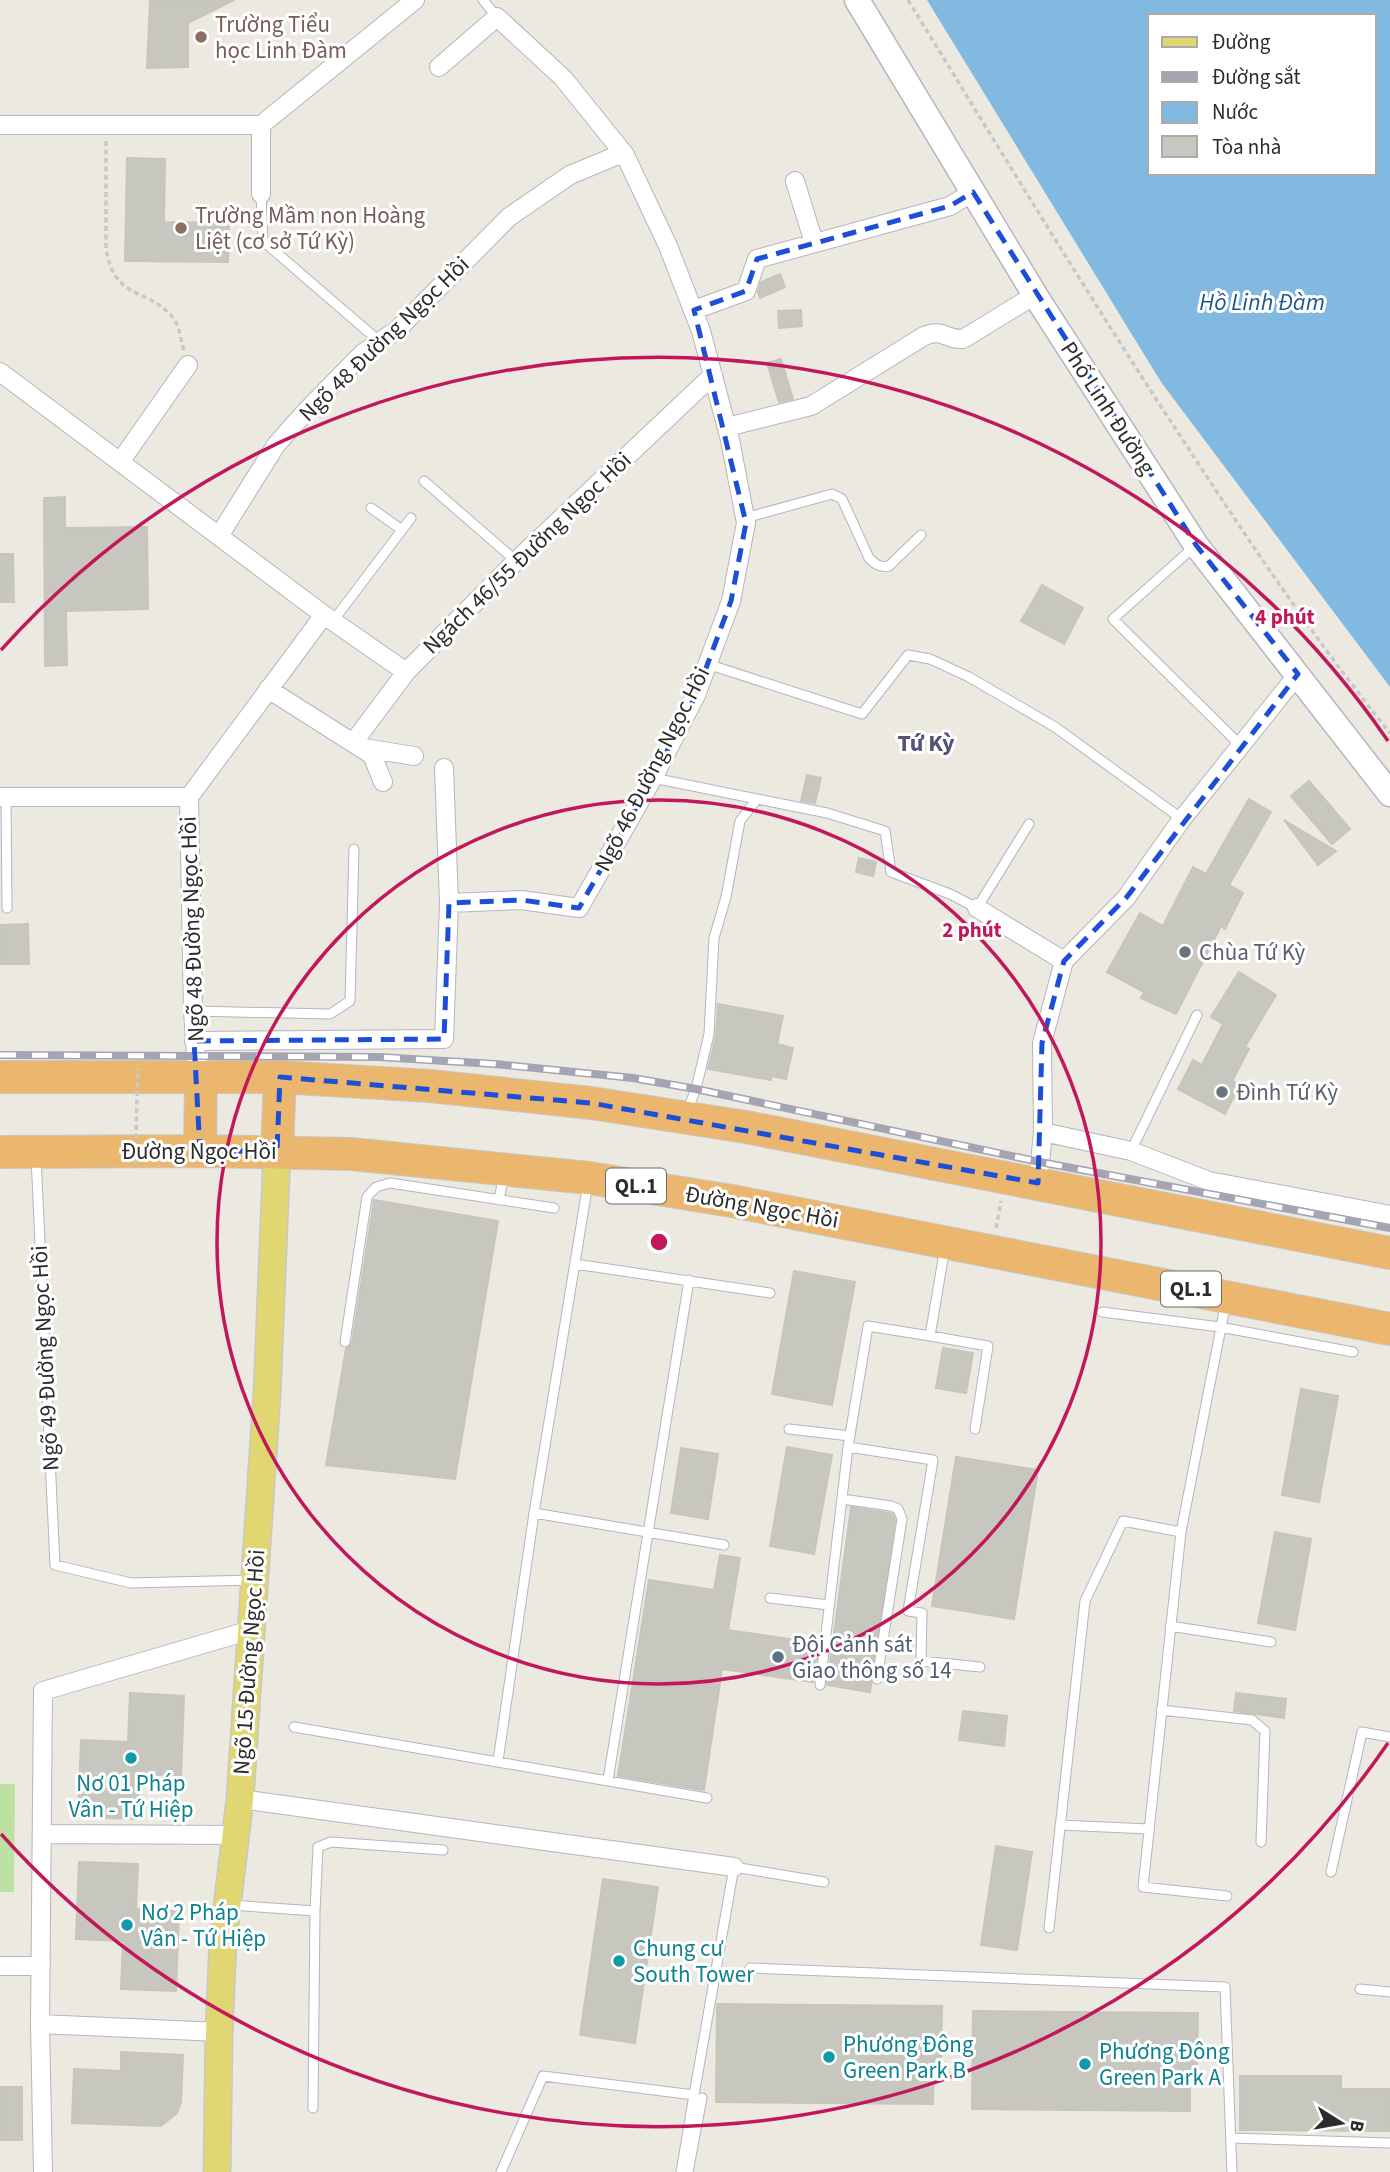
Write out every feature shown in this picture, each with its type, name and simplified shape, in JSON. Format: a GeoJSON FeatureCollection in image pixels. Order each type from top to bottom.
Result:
{"type":"FeatureCollection","features":[{"type":"Feature","properties":{"kind":"highway"},"geometry":{"type":"LineString","coordinates":[[0,1077],[280,1077],[430,1086],[591,1103],[1006,1177],[1390,1252]]}},
{"type":"Feature","properties":{"kind":"highway"},"geometry":{"type":"LineString","coordinates":[[200,1150],[201,1077]]}},
{"type":"Feature","properties":{"kind":"highway"},"geometry":{"type":"LineString","coordinates":[[277,1152],[280,1077]]}},
{"type":"Feature","properties":{"kind":"highway","name":"Đường Ngọc Hồi"},"geometry":{"type":"LineString","coordinates":[[0,1152],[200,1150],[351,1154],[589,1178],[732,1200],[1390,1329]]}},
{"type":"Feature","properties":{"kind":"main road","name":"Ngõ 15 Đường Ngọc Hồi"},"geometry":{"type":"LineString","coordinates":[[217,2172],[223,1941],[240,1799],[267,1394],[277,1152]]}},
{"type":"Feature","properties":{"kind":"street"},"geometry":{"type":"LineString","coordinates":[[0,125],[261,125],[415,0]]}},
{"type":"Feature","properties":{"kind":"street","name":"Phố Linh Đường"},"geometry":{"type":"LineString","coordinates":[[856,0],[1035,295],[1196,545],[1390,794]]}},
{"type":"Feature","properties":{"kind":"street"},"geometry":{"type":"LineString","coordinates":[[439,67],[497,17]]}},
{"type":"Feature","properties":{"kind":"street","name":"Ngõ 46 Đường Ngọc Hồi"},"geometry":{"type":"LineString","coordinates":[[449,903],[521,900],[579,908],[653,778],[695,695],[731,601],[746,523],[727,427],[694,310],[668,246],[623,153],[563,78],[497,17]]}},
{"type":"Feature","properties":{"kind":"street"},"geometry":{"type":"LineString","coordinates":[[261,125],[261,194]]}},
{"type":"Feature","properties":{"kind":"street","name":"Ngõ 48 Đường Ngọc Hồi"},"geometry":{"type":"LineString","coordinates":[[219,536],[276,445],[363,353],[407,321],[509,217],[570,175],[623,153]]}},
{"type":"Feature","properties":{"kind":"street"},"geometry":{"type":"LineString","coordinates":[[795,181],[814,243]]}},
{"type":"Feature","properties":{"kind":"street"},"geometry":{"type":"LineString","coordinates":[[694,310],[746,291],[757,259],[950,206],[973,192]]}},
{"type":"Feature","properties":{"kind":"street"},"geometry":{"type":"LineString","coordinates":[[727,427],[811,406],[924,336],[941,332],[955,339],[963,339],[1035,295]]}},
{"type":"Feature","properties":{"kind":"street"},"geometry":{"type":"LineString","coordinates":[[120,462],[188,365]]}},
{"type":"Feature","properties":{"kind":"street"},"geometry":{"type":"LineString","coordinates":[[0,372],[328,618],[406,672]]}},
{"type":"Feature","properties":{"kind":"street","name":"Ngách 46/55 Đường Ngọc Hồi"},"geometry":{"type":"LineString","coordinates":[[363,749],[406,672],[516,561],[713,374]]}},
{"type":"Feature","properties":{"kind":"street","name":"Ngõ 48 Đường Ngọc Hồi"},"geometry":{"type":"LineString","coordinates":[[201,1077],[194,1041],[189,797],[268,689],[328,618]]}},
{"type":"Feature","properties":{"kind":"street"},"geometry":{"type":"LineString","coordinates":[[1038,1183],[1042,1132],[1042,1043],[1063,961],[1126,898],[1182,819],[1298,674]]}},
{"type":"Feature","properties":{"kind":"street"},"geometry":{"type":"LineString","coordinates":[[268,689],[363,749],[414,756]]}},
{"type":"Feature","properties":{"kind":"street"},"geometry":{"type":"LineString","coordinates":[[363,749],[383,782]]}},
{"type":"Feature","properties":{"kind":"street"},"geometry":{"type":"LineString","coordinates":[[194,1041],[444,1039],[449,903],[444,768]]}},
{"type":"Feature","properties":{"kind":"street"},"geometry":{"type":"LineString","coordinates":[[3,797],[189,797]]}},
{"type":"Feature","properties":{"kind":"street"},"geometry":{"type":"LineString","coordinates":[[977,908],[1063,961]]}},
{"type":"Feature","properties":{"kind":"street"},"geometry":{"type":"LineString","coordinates":[[1042,1132],[1131,1151],[1209,1181],[1390,1215]]}},
{"type":"Feature","properties":{"kind":"street"},"geometry":{"type":"LineString","coordinates":[[43,2172],[40,2024],[43,1691],[251,1630]]}},
{"type":"Feature","properties":{"kind":"street"},"geometry":{"type":"LineString","coordinates":[[240,1799],[734,1867]]}},
{"type":"Feature","properties":{"kind":"street"},"geometry":{"type":"LineString","coordinates":[[42,1834],[236,1835]]}},
{"type":"Feature","properties":{"kind":"street"},"geometry":{"type":"LineString","coordinates":[[0,1966],[41,1966]]}},
{"type":"Feature","properties":{"kind":"street"},"geometry":{"type":"LineString","coordinates":[[40,2024],[219,2032]]}},
{"type":"Feature","properties":{"kind":"lane"},"geometry":{"type":"LineString","coordinates":[[482,0],[497,17]]}},
{"type":"Feature","properties":{"kind":"lane"},"geometry":{"type":"LineString","coordinates":[[261,194],[263,241],[380,342]]}},
{"type":"Feature","properties":{"kind":"lane"},"geometry":{"type":"LineString","coordinates":[[424,481],[516,561]]}},
{"type":"Feature","properties":{"kind":"lane"},"geometry":{"type":"LineString","coordinates":[[745,518],[831,494],[837,496],[842,499],[869,558],[875,565],[883,567],[889,566],[921,535]]}},
{"type":"Feature","properties":{"kind":"lane"},"geometry":{"type":"LineString","coordinates":[[371,508],[402,530]]}},
{"type":"Feature","properties":{"kind":"lane"},"geometry":{"type":"LineString","coordinates":[[328,618],[411,518]]}},
{"type":"Feature","properties":{"kind":"lane"},"geometry":{"type":"LineString","coordinates":[[1196,545],[1113,619],[1241,747]]}},
{"type":"Feature","properties":{"kind":"lane"},"geometry":{"type":"LineString","coordinates":[[707,664],[862,714],[908,655],[930,659],[969,677],[1055,727],[1182,819]]}},
{"type":"Feature","properties":{"kind":"lane"},"geometry":{"type":"LineString","coordinates":[[653,778],[827,813],[885,831],[891,872],[950,894],[977,908],[1029,824]]}},
{"type":"Feature","properties":{"kind":"lane"},"geometry":{"type":"LineString","coordinates":[[3,797],[7,908]]}},
{"type":"Feature","properties":{"kind":"lane"},"geometry":{"type":"LineString","coordinates":[[684,1118],[696,1088],[709,1034],[714,938],[726,897],[740,821],[757,799]]}},
{"type":"Feature","properties":{"kind":"lane"},"geometry":{"type":"LineString","coordinates":[[193,1011],[330,1014],[350,1001],[354,849]]}},
{"type":"Feature","properties":{"kind":"lane"},"geometry":{"type":"LineString","coordinates":[[1131,1151],[1196,1015]]}},
{"type":"Feature","properties":{"kind":"lane","name":"Ngõ 49 Đường Ngọc Hồi"},"geometry":{"type":"LineString","coordinates":[[36,1152],[55,1565],[131,1583],[254,1580]]}},
{"type":"Feature","properties":{"kind":"lane"},"geometry":{"type":"LineString","coordinates":[[499,1200],[505,1169]]}},
{"type":"Feature","properties":{"kind":"lane"},"geometry":{"type":"LineString","coordinates":[[498,1761],[534,1514],[589,1178]]}},
{"type":"Feature","properties":{"kind":"lane"},"geometry":{"type":"LineString","coordinates":[[345,1342],[367,1196],[376,1187],[390,1183],[554,1208]]}},
{"type":"Feature","properties":{"kind":"lane"},"geometry":{"type":"LineString","coordinates":[[930,1336],[946,1241]]}},
{"type":"Feature","properties":{"kind":"lane"},"geometry":{"type":"LineString","coordinates":[[575,1264],[770,1293]]}},
{"type":"Feature","properties":{"kind":"lane"},"geometry":{"type":"LineString","coordinates":[[608,1780],[689,1280]]}},
{"type":"Feature","properties":{"kind":"lane"},"geometry":{"type":"LineString","coordinates":[[1227,1297],[1181,1532],[1143,1887],[1227,1896]]}},
{"type":"Feature","properties":{"kind":"lane"},"geometry":{"type":"LineString","coordinates":[[1102,1312],[1220,1328],[1353,1352]]}},
{"type":"Feature","properties":{"kind":"lane"},"geometry":{"type":"LineString","coordinates":[[820,1685],[848,1447],[868,1326],[988,1346],[975,1429]]}},
{"type":"Feature","properties":{"kind":"lane"},"geometry":{"type":"LineString","coordinates":[[789,1429],[850,1436]]}},
{"type":"Feature","properties":{"kind":"lane"},"geometry":{"type":"LineString","coordinates":[[848,1447],[933,1460],[908,1611],[922,1613],[920,1661],[980,1667]]}},
{"type":"Feature","properties":{"kind":"lane"},"geometry":{"type":"LineString","coordinates":[[842,1499],[891,1506],[901,1512],[877,1679]]}},
{"type":"Feature","properties":{"kind":"lane"},"geometry":{"type":"LineString","coordinates":[[534,1514],[724,1545]]}},
{"type":"Feature","properties":{"kind":"lane"},"geometry":{"type":"LineString","coordinates":[[1049,1928],[1084,1601],[1123,1521],[1181,1532]]}},
{"type":"Feature","properties":{"kind":"lane"},"geometry":{"type":"LineString","coordinates":[[770,1598],[828,1605]]}},
{"type":"Feature","properties":{"kind":"lane"},"geometry":{"type":"LineString","coordinates":[[1170,1626],[1271,1642]]}},
{"type":"Feature","properties":{"kind":"lane"},"geometry":{"type":"LineString","coordinates":[[1161,1710],[1252,1720],[1265,1731],[1261,1842]]}},
{"type":"Feature","properties":{"kind":"lane"},"geometry":{"type":"LineString","coordinates":[[294,1727],[707,1798]]}},
{"type":"Feature","properties":{"kind":"lane"},"geometry":{"type":"LineString","coordinates":[[1331,1872],[1362,1732],[1390,1737]]}},
{"type":"Feature","properties":{"kind":"lane"},"geometry":{"type":"LineString","coordinates":[[1060,1825],[1149,1829]]}},
{"type":"Feature","properties":{"kind":"lane"},"geometry":{"type":"LineString","coordinates":[[313,2108],[318,1847],[331,1842],[443,1850]]}},
{"type":"Feature","properties":{"kind":"lane"},"geometry":{"type":"LineString","coordinates":[[688,2172],[734,1867],[824,1882]]}},
{"type":"Feature","properties":{"kind":"lane"},"geometry":{"type":"LineString","coordinates":[[227,1905],[315,1911]]}},
{"type":"Feature","properties":{"kind":"lane"},"geometry":{"type":"LineString","coordinates":[[750,1968],[1225,1987],[1232,2172]]}},
{"type":"Feature","properties":{"kind":"lane"},"geometry":{"type":"LineString","coordinates":[[1360,1989],[1390,1992]]}},
{"type":"Feature","properties":{"kind":"lane"},"geometry":{"type":"LineString","coordinates":[[501,2172],[543,2076],[698,2096]]}},
{"type":"Feature","properties":{"kind":"lane"},"geometry":{"type":"LineString","coordinates":[[681,2172],[698,2096]]}},
{"type":"Feature","properties":{"kind":"lane"},"geometry":{"type":"LineString","coordinates":[[1231,2138],[1390,2143]]}},
{"type":"Feature","properties":{"kind":"path"},"geometry":{"type":"LineString","coordinates":[[908,0],[1127,355],[1334,663],[1390,733]]}},
{"type":"Feature","properties":{"kind":"path"},"geometry":{"type":"LineString","coordinates":[[106,125],[106,248],[109,265],[118,282],[160,307],[176,321],[188,365]]}},
{"type":"Feature","properties":{"kind":"path"},"geometry":{"type":"LineString","coordinates":[[135,1164],[138,1068]]}},
{"type":"Feature","properties":{"kind":"path"},"geometry":{"type":"LineString","coordinates":[[991,1250],[1006,1177]]}},
{"type":"Feature","properties":{"kind":"highlighted area"},"geometry":{"type":"Polygon","coordinates":[[[973,192],[1196,545],[1298,674],[1126,898],[1064,961],[1042,1043],[1038,1183],[591,1103],[280,1077],[277,1151],[200,1151],[194,1041],[444,1039],[449,903],[521,900],[579,908],[653,778],[696,695],[731,601],[746,523],[694,310],[746,291],[757,259],[950,206],[973,192]]]}},
{"type":"Feature","properties":{"kind":"green space"},"geometry":{"type":"Polygon","coordinates":[[[0,1784],[15,1784],[14,1892],[0,1892],[0,1784]]]}},
{"type":"Feature","properties":{"kind":"water","name":"Hồ Linh Đàm"},"geometry":{"type":"Polygon","coordinates":[[[927,0],[1390,0],[1390,687],[1161,382],[927,0]]]}},
{"type":"Feature","properties":{"kind":"building"},"geometry":{"type":"Polygon","coordinates":[[[150,0],[234,0],[188,23],[188,67],[147,68],[150,0]]]}},
{"type":"Feature","properties":{"kind":"building"},"geometry":{"type":"Polygon","coordinates":[[[127,158],[165,159],[164,222],[229,223],[228,262],[125,261],[127,158]]]}},
{"type":"Feature","properties":{"kind":"building"},"geometry":{"type":"Polygon","coordinates":[[[780,274],[785,287],[760,298],[758,292],[761,282],[780,274]]]}},
{"type":"Feature","properties":{"kind":"building"},"geometry":{"type":"Polygon","coordinates":[[[801,310],[802,326],[779,328],[778,311],[801,310]]]}},
{"type":"Feature","properties":{"kind":"building"},"geometry":{"type":"Polygon","coordinates":[[[781,359],[793,399],[779,402],[767,363],[781,359]]]}},
{"type":"Feature","properties":{"kind":"building"},"geometry":{"type":"Polygon","coordinates":[[[65,497],[65,528],[147,527],[148,609],[66,611],[67,665],[45,666],[44,498],[65,497]]]}},
{"type":"Feature","properties":{"kind":"building"},"geometry":{"type":"Polygon","coordinates":[[[0,554],[13,554],[14,602],[0,602],[0,554]]]}},
{"type":"Feature","properties":{"kind":"building"},"geometry":{"type":"Polygon","coordinates":[[[1042,585],[1083,608],[1064,644],[1021,621],[1042,585]]]}},
{"type":"Feature","properties":{"kind":"building"},"geometry":{"type":"Polygon","coordinates":[[[807,775],[821,778],[815,803],[801,801],[807,775]]]}},
{"type":"Feature","properties":{"kind":"building"},"geometry":{"type":"Polygon","coordinates":[[[1309,781],[1350,829],[1332,844],[1291,796],[1309,781]]]}},
{"type":"Feature","properties":{"kind":"building","name":"Chùa Tứ Kỳ"},"geometry":{"type":"Polygon","coordinates":[[[1249,799],[1271,812],[1229,885],[1243,893],[1225,929],[1221,926],[1176,1014],[1141,998],[1144,992],[1107,972],[1140,913],[1163,926],[1193,867],[1206,874],[1249,799]]]}},
{"type":"Feature","properties":{"kind":"building"},"geometry":{"type":"Polygon","coordinates":[[[1284,820],[1336,851],[1318,865],[1284,820]]]}},
{"type":"Feature","properties":{"kind":"building"},"geometry":{"type":"Polygon","coordinates":[[[859,858],[876,862],[873,876],[856,872],[859,858]]]}},
{"type":"Feature","properties":{"kind":"building"},"geometry":{"type":"Polygon","coordinates":[[[28,924],[29,964],[0,964],[0,925],[28,924]]]}},
{"type":"Feature","properties":{"kind":"building"},"geometry":{"type":"Polygon","coordinates":[[[1239,972],[1276,995],[1245,1047],[1249,1049],[1232,1081],[1240,1085],[1225,1114],[1178,1089],[1193,1060],[1202,1065],[1223,1024],[1211,1017],[1239,972]]]}},
{"type":"Feature","properties":{"kind":"building"},"geometry":{"type":"Polygon","coordinates":[[[718,1004],[783,1016],[777,1044],[793,1048],[786,1079],[771,1076],[771,1080],[708,1069],[716,1036],[718,1004]]]}},
{"type":"Feature","properties":{"kind":"building"},"geometry":{"type":"Polygon","coordinates":[[[374,1200],[498,1221],[455,1479],[326,1465],[346,1349],[352,1343],[374,1200]]]}},
{"type":"Feature","properties":{"kind":"building"},"geometry":{"type":"Polygon","coordinates":[[[794,1271],[855,1282],[832,1405],[772,1394],[794,1271]]]}},
{"type":"Feature","properties":{"kind":"building"},"geometry":{"type":"Polygon","coordinates":[[[943,1348],[973,1353],[966,1393],[936,1388],[943,1348]]]}},
{"type":"Feature","properties":{"kind":"building"},"geometry":{"type":"Polygon","coordinates":[[[1301,1389],[1338,1396],[1319,1502],[1282,1495],[1301,1389]]]}},
{"type":"Feature","properties":{"kind":"building"},"geometry":{"type":"Polygon","coordinates":[[[787,1447],[832,1455],[814,1554],[770,1546],[787,1447]]]}},
{"type":"Feature","properties":{"kind":"building"},"geometry":{"type":"Polygon","coordinates":[[[681,1448],[718,1454],[708,1519],[671,1513],[681,1448]]]}},
{"type":"Feature","properties":{"kind":"building"},"geometry":{"type":"Polygon","coordinates":[[[956,1457],[1038,1470],[1014,1619],[932,1606],[956,1457]]]}},
{"type":"Feature","properties":{"kind":"building"},"geometry":{"type":"Polygon","coordinates":[[[851,1507],[893,1514],[895,1520],[870,1692],[827,1685],[851,1507]]]}},
{"type":"Feature","properties":{"kind":"building"},"geometry":{"type":"Polygon","coordinates":[[[1275,1532],[1311,1539],[1295,1630],[1258,1623],[1275,1532]]]}},
{"type":"Feature","properties":{"kind":"building"},"geometry":{"type":"Polygon","coordinates":[[[720,1555],[740,1558],[728,1630],[818,1643],[813,1682],[722,1669],[704,1790],[618,1776],[649,1580],[714,1590],[720,1555]]]}},
{"type":"Feature","properties":{"kind":"building","name":"Nơ 01 Pháp Vân - Tứ Hiệp"},"geometry":{"type":"Polygon","coordinates":[[[130,1693],[184,1696],[181,1776],[139,1774],[137,1819],[78,1817],[81,1740],[128,1742],[130,1693]]]}},
{"type":"Feature","properties":{"kind":"building"},"geometry":{"type":"Polygon","coordinates":[[[1236,1693],[1286,1699],[1284,1718],[1234,1711],[1236,1693]]]}},
{"type":"Feature","properties":{"kind":"building"},"geometry":{"type":"Polygon","coordinates":[[[963,1711],[1007,1716],[1004,1746],[959,1740],[963,1711]]]}},
{"type":"Feature","properties":{"kind":"building"},"geometry":{"type":"Polygon","coordinates":[[[996,1846],[1032,1852],[1017,1950],[981,1945],[996,1846]]]}},
{"type":"Feature","properties":{"kind":"building","name":"Nơ 2 Pháp Vân - Tứ Hiệp"},"geometry":{"type":"Polygon","coordinates":[[[79,1862],[138,1864],[136,1909],[179,1911],[176,1991],[121,1989],[123,1941],[76,1939],[79,1862]]]}},
{"type":"Feature","properties":{"kind":"building","name":"Chung cư South Tower"},"geometry":{"type":"Polygon","coordinates":[[[603,1879],[658,1887],[635,2043],[580,2035],[603,1879]]]}},
{"type":"Feature","properties":{"kind":"building","name":"Phương Đông Green Park B"},"geometry":{"type":"Polygon","coordinates":[[[717,2004],[942,2006],[941,2061],[934,2060],[933,2104],[716,2102],[717,2004]]]}},
{"type":"Feature","properties":{"kind":"building","name":"Phương Đông Green Park A"},"geometry":{"type":"Polygon","coordinates":[[[973,2011],[1198,2013],[1197,2067],[1190,2067],[1190,2111],[972,2109],[973,2011]]]}},
{"type":"Feature","properties":{"kind":"building"},"geometry":{"type":"Polygon","coordinates":[[[121,2052],[183,2055],[181,2102],[177,2113],[161,2126],[72,2123],[74,2069],[121,2071],[121,2052]]]}},
{"type":"Feature","properties":{"kind":"building"},"geometry":{"type":"Polygon","coordinates":[[[1240,2076],[1341,2076],[1341,2089],[1390,2089],[1390,2131],[1240,2130],[1240,2076]]]}},
{"type":"Feature","properties":{"kind":"building"},"geometry":{"type":"Polygon","coordinates":[[[0,2087],[22,2087],[22,2140],[0,2140],[0,2087]]]}},
{"type":"Feature","properties":{"kind":"railway"},"geometry":{"type":"LineString","coordinates":[[0,1055],[379,1057],[495,1064],[633,1078],[1040,1162],[1390,1228]]}},
{"type":"Feature","properties":{"kind":"place","name":"Trường Tiểu học Linh Đàm"},"geometry":{"type":"Point","coordinates":[201,37]}},
{"type":"Feature","properties":{"kind":"place","name":"Trường Mầm non Hoàng Liệt (cơ sở Tứ Kỳ)"},"geometry":{"type":"Point","coordinates":[181,228]}},
{"type":"Feature","properties":{"kind":"place","name":"Chùa Tứ Kỳ"},"geometry":{"type":"Point","coordinates":[1185,952]}},
{"type":"Feature","properties":{"kind":"place","name":"Đình Tứ Kỳ"},"geometry":{"type":"Point","coordinates":[1222,1092]}},
{"type":"Feature","properties":{"kind":"place","name":"Đội Cảnh sát Giao thông số 14"},"geometry":{"type":"Point","coordinates":[778,1657]}},
{"type":"Feature","properties":{"kind":"place","name":"Nơ 01 Pháp Vân - Tứ Hiệp"},"geometry":{"type":"Point","coordinates":[131,1758]}},
{"type":"Feature","properties":{"kind":"place","name":"Nơ 2 Pháp Vân - Tứ Hiệp"},"geometry":{"type":"Point","coordinates":[127,1925]}},
{"type":"Feature","properties":{"kind":"place","name":"Chung cư South Tower"},"geometry":{"type":"Point","coordinates":[619,1961]}},
{"type":"Feature","properties":{"kind":"place","name":"Phương Đông Green Park B"},"geometry":{"type":"Point","coordinates":[829,2057]}},
{"type":"Feature","properties":{"kind":"place","name":"Phương Đông Green Park A"},"geometry":{"type":"Point","coordinates":[1085,2064]}},
{"type":"Feature","properties":{"kind":"district","name":"Tứ Kỳ"},"geometry":{"type":"Point","coordinates":[926,743]}}]}
